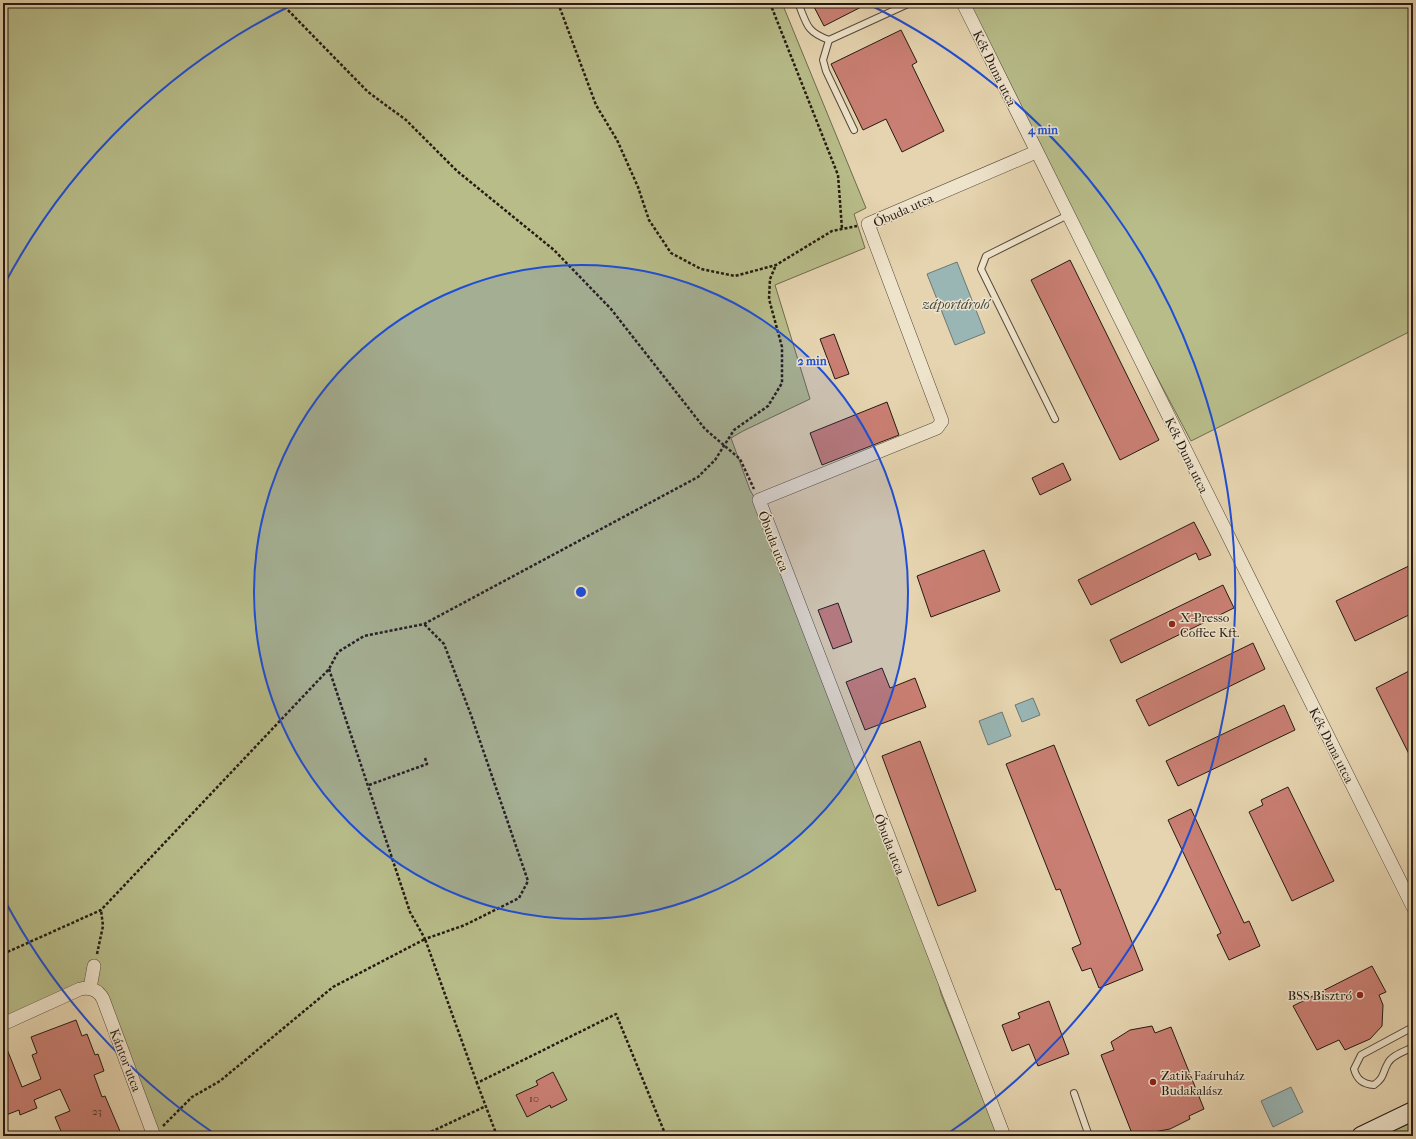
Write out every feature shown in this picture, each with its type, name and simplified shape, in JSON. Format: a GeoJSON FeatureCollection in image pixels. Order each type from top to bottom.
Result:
{"type":"FeatureCollection","features":[{"type":"Feature","properties":{"kind":"main road"},"geometry":{"type":"LineString","coordinates":[[1361,1136],[1413,1111]]}},
{"type":"Feature","properties":{"kind":"street","name":"Kék Duna utca"},"geometry":{"type":"LineString","coordinates":[[963,3],[1413,907]]}},
{"type":"Feature","properties":{"kind":"street","name":"Óbuda utca"},"geometry":{"type":"LineString","coordinates":[[1004,1136],[759,500],[937,428],[942,421],[868,224],[1036,152]]}},
{"type":"Feature","properties":{"kind":"street"},"geometry":{"type":"LineString","coordinates":[[3,1024],[80,989],[90,988],[94,966]]}},
{"type":"Feature","properties":{"kind":"street","name":"Kántor utca"},"geometry":{"type":"LineString","coordinates":[[90,988],[99,993],[103,999],[154,1135]]}},
{"type":"Feature","properties":{"kind":"lane"},"geometry":{"type":"LineString","coordinates":[[799,5],[809,28],[816,36],[829,40],[910,3]]}},
{"type":"Feature","properties":{"kind":"lane"},"geometry":{"type":"LineString","coordinates":[[829,40],[823,60],[826,71],[854,130]]}},
{"type":"Feature","properties":{"kind":"lane"},"geometry":{"type":"LineString","coordinates":[[1055,419],[981,269],[986,256],[1068,214]]}},
{"type":"Feature","properties":{"kind":"lane"},"geometry":{"type":"LineString","coordinates":[[1413,1027],[1362,1055],[1354,1069],[1356,1076],[1367,1084],[1374,1085],[1381,1080],[1388,1063],[1393,1058],[1413,1047]]}},
{"type":"Feature","properties":{"kind":"lane"},"geometry":{"type":"LineString","coordinates":[[1074,1093],[1089,1136]]}},
{"type":"Feature","properties":{"kind":"path"},"geometry":{"type":"LineString","coordinates":[[281,3],[368,92],[406,120],[457,171],[554,250],[612,309],[705,429],[740,459],[759,500]]}},
{"type":"Feature","properties":{"kind":"path"},"geometry":{"type":"LineString","coordinates":[[558,3],[596,105],[617,140],[638,187],[649,220],[671,253],[701,269],[735,276],[776,265],[832,231],[868,224]]}},
{"type":"Feature","properties":{"kind":"path"},"geometry":{"type":"LineString","coordinates":[[770,3],[838,175],[842,229]]}},
{"type":"Feature","properties":{"kind":"path"},"geometry":{"type":"LineString","coordinates":[[3,954],[101,910],[329,669],[338,652],[364,636],[424,624],[698,477],[715,460],[723,444],[734,430],[768,406],[782,383],[782,347],[769,299],[770,279],[776,265]]}},
{"type":"Feature","properties":{"kind":"path"},"geometry":{"type":"LineString","coordinates":[[154,1135],[192,1097],[220,1081],[333,987],[425,939],[465,925],[519,898],[528,881],[471,714],[444,644],[424,624]]}},
{"type":"Feature","properties":{"kind":"path"},"geometry":{"type":"LineString","coordinates":[[329,669],[369,785],[410,912],[425,939],[497,1136]]}},
{"type":"Feature","properties":{"kind":"path"},"geometry":{"type":"LineString","coordinates":[[369,785],[427,764],[425,758]]}},
{"type":"Feature","properties":{"kind":"path"},"geometry":{"type":"LineString","coordinates":[[94,966],[103,926],[101,910]]}},
{"type":"Feature","properties":{"kind":"path"},"geometry":{"type":"LineString","coordinates":[[477,1083],[616,1014],[666,1136]]}},
{"type":"Feature","properties":{"kind":"path"},"geometry":{"type":"LineString","coordinates":[[422,1136],[486,1106]]}},
{"type":"Feature","properties":{"kind":"green space"},"geometry":{"type":"Polygon","coordinates":[[[3,3],[782,3],[866,208],[854,214],[865,248],[775,285],[810,399],[731,438],[750,490],[758,504],[936,971],[941,994],[998,1136],[163,1136],[161,1131],[157,1134],[152,1112],[104,991],[96,984],[3,1017],[3,3]]]}},
{"type":"Feature","properties":{"kind":"green space"},"geometry":{"type":"Polygon","coordinates":[[[958,3],[1413,3],[1413,330],[1191,441],[958,3]]]}},
{"type":"Feature","properties":{"kind":"green space"},"geometry":{"type":"Polygon","coordinates":[[[1413,1122],[1413,1136],[1382,1136],[1413,1122]]]}},
{"type":"Feature","properties":{"kind":"water","name":"záportároló"},"geometry":{"type":"Polygon","coordinates":[[[957,262],[985,333],[955,345],[927,274],[957,262]]]}},
{"type":"Feature","properties":{"kind":"water"},"geometry":{"type":"Polygon","coordinates":[[[1033,698],[1040,715],[1022,722],[1015,705],[1033,698]]]}},
{"type":"Feature","properties":{"kind":"water"},"geometry":{"type":"Polygon","coordinates":[[[1002,712],[1011,736],[988,745],[979,721],[1002,712]]]}},
{"type":"Feature","properties":{"kind":"water"},"geometry":{"type":"Polygon","coordinates":[[[1291,1087],[1303,1112],[1273,1127],[1261,1101],[1291,1087]]]}},
{"type":"Feature","properties":{"kind":"building"},"geometry":{"type":"Polygon","coordinates":[[[812,3],[869,3],[824,26],[812,3]]]}},
{"type":"Feature","properties":{"kind":"building"},"geometry":{"type":"Polygon","coordinates":[[[901,30],[917,62],[912,65],[944,131],[902,152],[886,119],[863,130],[831,64],[901,30]]]}},
{"type":"Feature","properties":{"kind":"building"},"geometry":{"type":"Polygon","coordinates":[[[1070,260],[1159,440],[1120,460],[1031,280],[1070,260]]]}},
{"type":"Feature","properties":{"kind":"building"},"geometry":{"type":"Polygon","coordinates":[[[834,334],[849,374],[835,379],[820,339],[834,334]]]}},
{"type":"Feature","properties":{"kind":"building"},"geometry":{"type":"Polygon","coordinates":[[[887,402],[899,435],[822,465],[810,433],[887,402]]]}},
{"type":"Feature","properties":{"kind":"building"},"geometry":{"type":"Polygon","coordinates":[[[1063,463],[1071,480],[1040,495],[1032,478],[1063,463]]]}},
{"type":"Feature","properties":{"kind":"building"},"geometry":{"type":"Polygon","coordinates":[[[1194,522],[1211,555],[1199,560],[1196,553],[1091,605],[1078,580],[1194,522]]]}},
{"type":"Feature","properties":{"kind":"building"},"geometry":{"type":"Polygon","coordinates":[[[984,550],[1000,591],[931,617],[917,576],[984,550]]]}},
{"type":"Feature","properties":{"kind":"building"},"geometry":{"type":"Polygon","coordinates":[[[1413,564],[1413,613],[1355,641],[1336,601],[1413,564]]]}},
{"type":"Feature","properties":{"kind":"building","name":"X-Presso Coffee Kft."},"geometry":{"type":"Polygon","coordinates":[[[1223,585],[1234,608],[1121,663],[1110,640],[1223,585]]]}},
{"type":"Feature","properties":{"kind":"building"},"geometry":{"type":"Polygon","coordinates":[[[838,603],[852,642],[833,649],[818,610],[838,603]]]}},
{"type":"Feature","properties":{"kind":"building"},"geometry":{"type":"Polygon","coordinates":[[[1253,643],[1265,669],[1149,726],[1136,700],[1253,643]]]}},
{"type":"Feature","properties":{"kind":"building"},"geometry":{"type":"Polygon","coordinates":[[[882,668],[890,688],[915,678],[926,707],[865,730],[846,682],[882,668]]]}},
{"type":"Feature","properties":{"kind":"building"},"geometry":{"type":"Polygon","coordinates":[[[1413,669],[1413,762],[1376,688],[1413,669]]]}},
{"type":"Feature","properties":{"kind":"building"},"geometry":{"type":"Polygon","coordinates":[[[1284,705],[1295,730],[1178,786],[1166,761],[1284,705]]]}},
{"type":"Feature","properties":{"kind":"building"},"geometry":{"type":"Polygon","coordinates":[[[920,741],[976,891],[938,906],[882,756],[920,741]]]}},
{"type":"Feature","properties":{"kind":"building"},"geometry":{"type":"Polygon","coordinates":[[[1054,745],[1143,970],[1099,988],[1091,968],[1082,971],[1072,948],[1081,944],[1060,889],[1056,890],[1006,764],[1054,745]]]}},
{"type":"Feature","properties":{"kind":"building"},"geometry":{"type":"Polygon","coordinates":[[[1288,787],[1334,881],[1292,901],[1249,812],[1263,805],[1261,800],[1288,787]]]}},
{"type":"Feature","properties":{"kind":"building"},"geometry":{"type":"Polygon","coordinates":[[[1191,809],[1244,923],[1249,921],[1260,946],[1229,960],[1217,935],[1221,933],[1168,820],[1191,809]]]}},
{"type":"Feature","properties":{"kind":"building"},"geometry":{"type":"Polygon","coordinates":[[[1372,966],[1386,992],[1379,995],[1383,1005],[1382,1026],[1370,1039],[1345,1050],[1339,1040],[1317,1050],[1293,1006],[1372,966]]]}},
{"type":"Feature","properties":{"kind":"building"},"geometry":{"type":"Polygon","coordinates":[[[1049,1001],[1069,1054],[1038,1066],[1029,1044],[1012,1051],[1002,1025],[1020,1018],[1018,1013],[1049,1001]]]}},
{"type":"Feature","properties":{"kind":"building"},"geometry":{"type":"Polygon","coordinates":[[[76,1020],[82,1036],[87,1034],[95,1055],[98,1054],[104,1071],[94,1075],[102,1097],[105,1096],[122,1136],[63,1136],[55,1117],[70,1111],[60,1089],[34,1100],[37,1108],[20,1115],[19,1110],[6,1115],[3,1109],[3,1039],[22,1087],[41,1079],[32,1055],[37,1053],[31,1037],[76,1020]]]}},
{"type":"Feature","properties":{"kind":"building","name":"Zatik Faáruház Budakalász"},"geometry":{"type":"Polygon","coordinates":[[[1152,1026],[1155,1033],[1171,1027],[1204,1109],[1189,1116],[1190,1119],[1170,1129],[1133,1136],[1101,1055],[1114,1050],[1111,1042],[1130,1030],[1152,1026]]]}},
{"type":"Feature","properties":{"kind":"building"},"geometry":{"type":"Polygon","coordinates":[[[553,1072],[567,1100],[551,1108],[550,1105],[527,1117],[516,1095],[538,1085],[536,1081],[553,1072]]]}},
{"type":"Feature","properties":{"kind":"place","name":"X-Presso Coffee Kft."},"geometry":{"type":"Point","coordinates":[1172,624]}},
{"type":"Feature","properties":{"kind":"place","name":"BSS Bisztró"},"geometry":{"type":"Point","coordinates":[1360,995]}},
{"type":"Feature","properties":{"kind":"place","name":"Zatik Faáruház Budakalász"},"geometry":{"type":"Point","coordinates":[1153,1082]}}]}
